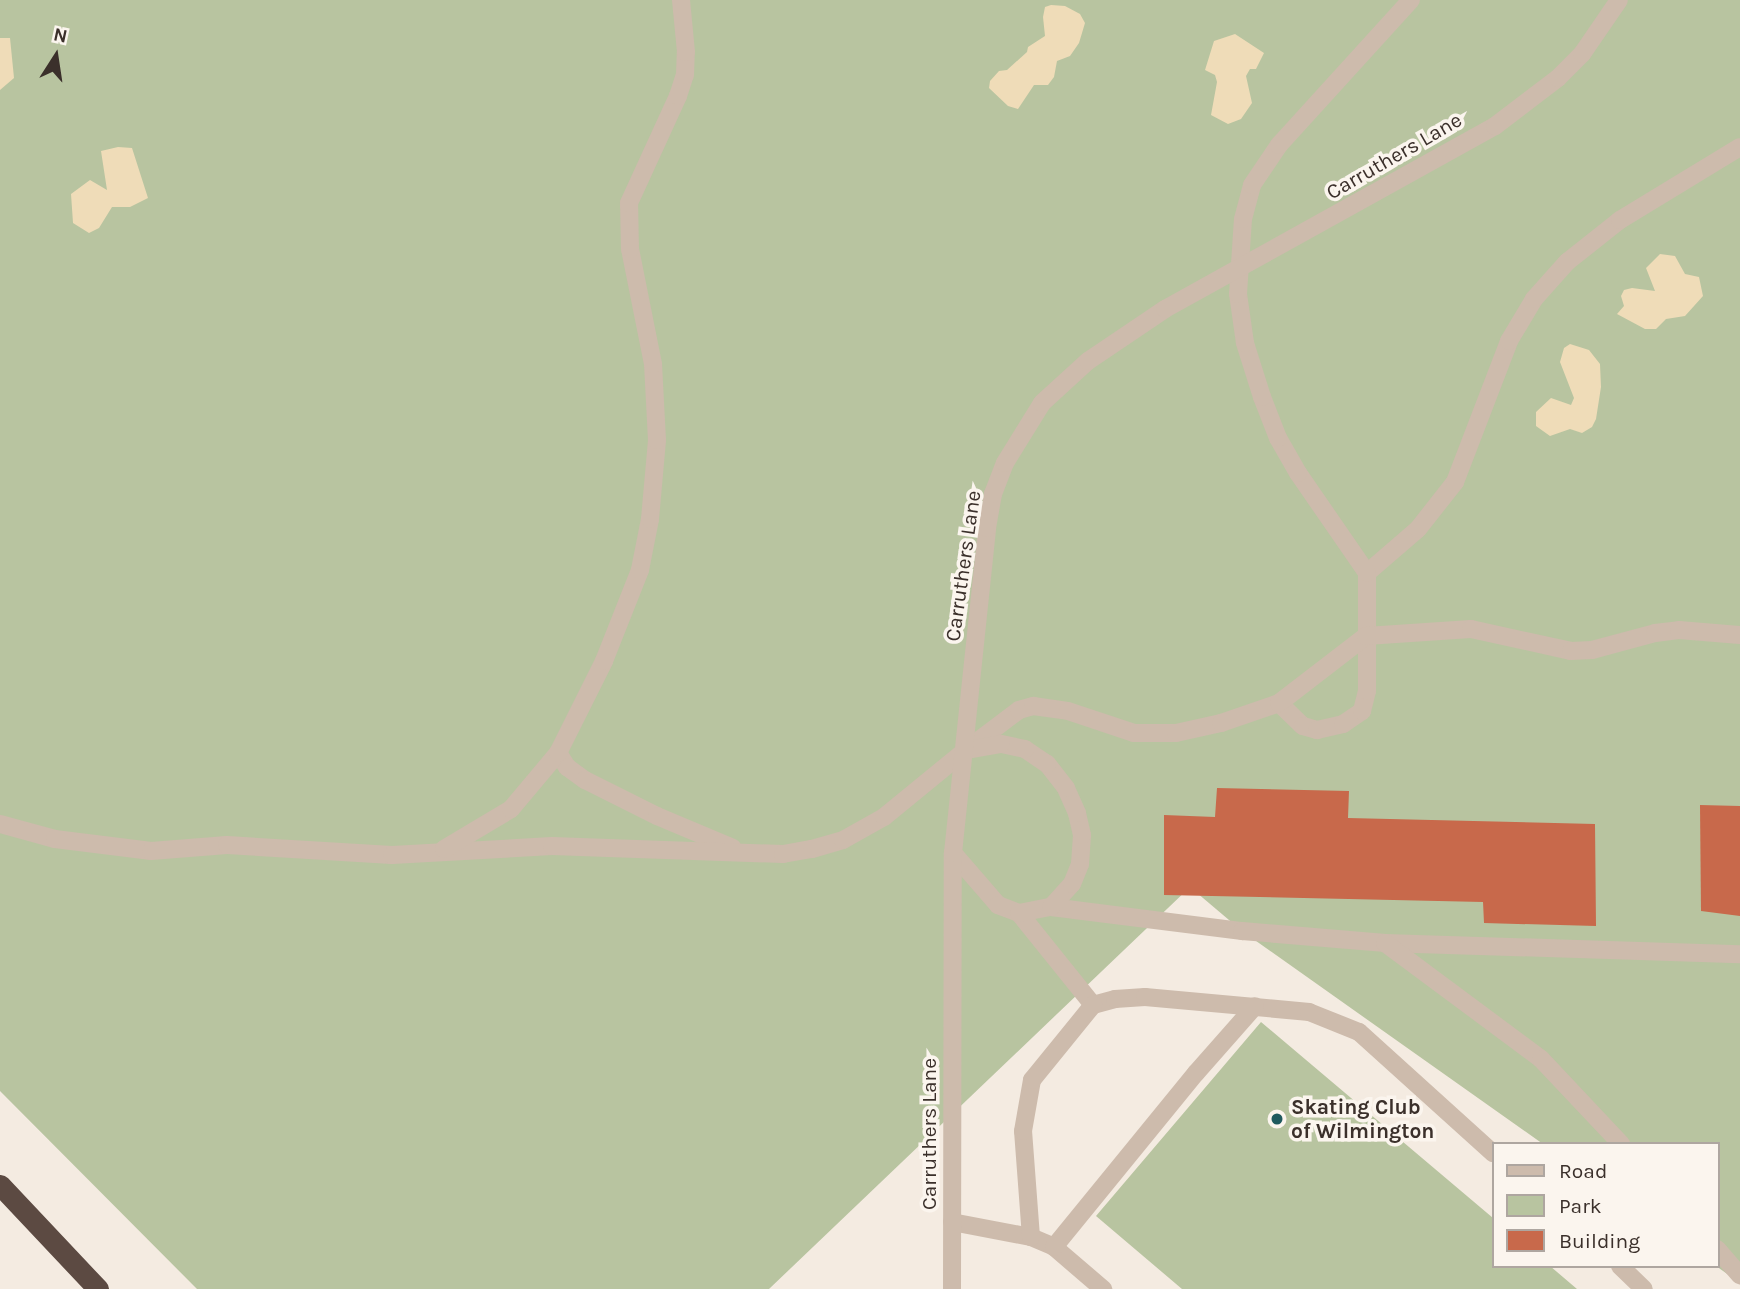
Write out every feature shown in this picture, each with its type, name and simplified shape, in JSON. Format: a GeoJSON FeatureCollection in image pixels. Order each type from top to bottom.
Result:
{"type":"FeatureCollection","features":[{"type":"Feature","properties":{"kind":"highway"},"geometry":{"type":"LineString","coordinates":[[0,1185],[98,1289]]}},
{"type":"Feature","properties":{"kind":"street"},"geometry":{"type":"LineString","coordinates":[[442,850],[511,809],[558,752],[626,611],[640,570],[650,519],[657,440],[656,396],[653,364],[630,248],[629,203],[685,75],[686,52],[681,0]]}},
{"type":"Feature","properties":{"kind":"street"},"geometry":{"type":"LineString","coordinates":[[1279,703],[1303,726],[1317,730],[1353,719],[1366,701],[1367,573],[1315,500],[1278,438],[1245,343],[1238,294],[1243,219],[1252,185],[1279,145],[1411,0]]}},
{"type":"Feature","properties":{"kind":"street","name":"Carruthers Lane"},"geometry":{"type":"LineString","coordinates":[[952,1289],[953,853],[966,750],[982,564],[991,506],[1004,463],[1021,432],[1042,403],[1088,361],[1128,332],[1495,125],[1534,98],[1582,54],[1619,0]]}},
{"type":"Feature","properties":{"kind":"street"},"geometry":{"type":"LineString","coordinates":[[1367,573],[1412,536],[1455,482],[1509,341],[1534,299],[1567,262],[1620,220],[1740,147]]}},
{"type":"Feature","properties":{"kind":"street"},"geometry":{"type":"LineString","coordinates":[[0,824],[55,839],[150,850],[227,845],[392,855],[442,850],[552,846],[747,853],[812,849],[842,840],[884,817],[1019,710],[1033,706],[1068,711],[1134,733],[1157,734],[1221,723],[1279,703],[1366,636],[1471,629],[1571,651],[1592,650],[1655,633],[1679,630],[1740,635]]}},
{"type":"Feature","properties":{"kind":"street"},"geometry":{"type":"LineString","coordinates":[[966,750],[1001,744],[1025,749],[1047,764],[1066,788],[1077,813],[1082,835],[1080,864],[1072,884],[1051,907]]}},
{"type":"Feature","properties":{"kind":"street"},"geometry":{"type":"LineString","coordinates":[[558,752],[567,768],[585,780],[657,816],[747,853]]}},
{"type":"Feature","properties":{"kind":"street"},"geometry":{"type":"LineString","coordinates":[[953,853],[998,905],[1019,913],[1093,1005]]}},
{"type":"Feature","properties":{"kind":"street"},"geometry":{"type":"LineString","coordinates":[[1019,913],[1051,907],[1242,931],[1385,943],[1740,954]]}},
{"type":"Feature","properties":{"kind":"street"},"geometry":{"type":"LineString","coordinates":[[1385,943],[1541,1059],[1619,1142]]}},
{"type":"Feature","properties":{"kind":"street"},"geometry":{"type":"LineString","coordinates":[[1031,1237],[1023,1131],[1032,1080],[1093,1005],[1115,999],[1145,998],[1309,1012],[1359,1032],[1492,1152]]}},
{"type":"Feature","properties":{"kind":"street"},"geometry":{"type":"LineString","coordinates":[[1054,1247],[1196,1073],[1255,1006]]}},
{"type":"Feature","properties":{"kind":"street"},"geometry":{"type":"LineString","coordinates":[[952,1222],[1031,1237],[1054,1247],[1103,1289]]}},
{"type":"Feature","properties":{"kind":"street"},"geometry":{"type":"LineString","coordinates":[[1719,1251],[1740,1275]]}},
{"type":"Feature","properties":{"kind":"street"},"geometry":{"type":"LineString","coordinates":[[1622,1268],[1644,1289]]}},
{"type":"Feature","properties":{"kind":"green space"},"geometry":{"type":"Polygon","coordinates":[[[0,0],[1740,0],[1740,1283],[1719,1268],[1719,1142],[1540,1142],[1242,931],[1190,887],[769,1289],[197,1289],[0,1091],[0,0]]]}},
{"type":"Feature","properties":{"kind":"green space","name":"Skating Club of Wilmington"},"geometry":{"type":"Polygon","coordinates":[[[1261,1022],[1492,1217],[1492,1268],[1552,1268],[1577,1289],[1182,1289],[1096,1216],[1261,1022]]]}},
{"type":"Feature","properties":{"kind":"sand"},"geometry":{"type":"Polygon","coordinates":[[[1065,6],[1080,14],[1085,23],[1079,43],[1070,56],[1057,61],[1054,77],[1048,85],[1034,85],[1018,109],[1008,106],[989,88],[990,81],[999,71],[1007,70],[1027,52],[1028,47],[1045,36],[1043,17],[1045,7],[1065,6]]]}},
{"type":"Feature","properties":{"kind":"sand"},"geometry":{"type":"Polygon","coordinates":[[[1235,34],[1264,53],[1256,69],[1250,69],[1246,76],[1252,103],[1241,119],[1228,124],[1211,115],[1217,82],[1215,75],[1205,70],[1214,41],[1235,34]]]}},
{"type":"Feature","properties":{"kind":"sand"},"geometry":{"type":"Polygon","coordinates":[[[0,38],[10,38],[14,78],[0,90],[0,38]]]}},
{"type":"Feature","properties":{"kind":"sand"},"geometry":{"type":"Polygon","coordinates":[[[118,147],[132,148],[148,198],[130,207],[112,207],[99,228],[89,233],[73,223],[71,194],[90,180],[107,190],[101,151],[118,147]]]}},
{"type":"Feature","properties":{"kind":"sand"},"geometry":{"type":"Polygon","coordinates":[[[1660,254],[1675,256],[1685,274],[1699,277],[1703,296],[1685,316],[1666,319],[1656,329],[1645,329],[1617,314],[1624,306],[1621,296],[1624,290],[1632,288],[1655,291],[1646,268],[1660,254]]]}},
{"type":"Feature","properties":{"kind":"sand"},"geometry":{"type":"Polygon","coordinates":[[[1570,344],[1589,350],[1600,364],[1601,387],[1596,419],[1592,427],[1582,433],[1570,429],[1550,436],[1536,426],[1536,412],[1551,398],[1571,405],[1574,398],[1560,362],[1564,348],[1570,344]]]}},
{"type":"Feature","properties":{"kind":"building"},"geometry":{"type":"Polygon","coordinates":[[[1217,788],[1349,791],[1348,818],[1595,824],[1596,926],[1484,923],[1483,902],[1164,895],[1164,815],[1215,817],[1217,788]]]}},
{"type":"Feature","properties":{"kind":"building"},"geometry":{"type":"Polygon","coordinates":[[[1700,805],[1740,806],[1740,916],[1701,911],[1700,805]]]}},
{"type":"Feature","properties":{"kind":"place","name":"Skating Club of Wilmington"},"geometry":{"type":"Point","coordinates":[1277,1119]}}]}
